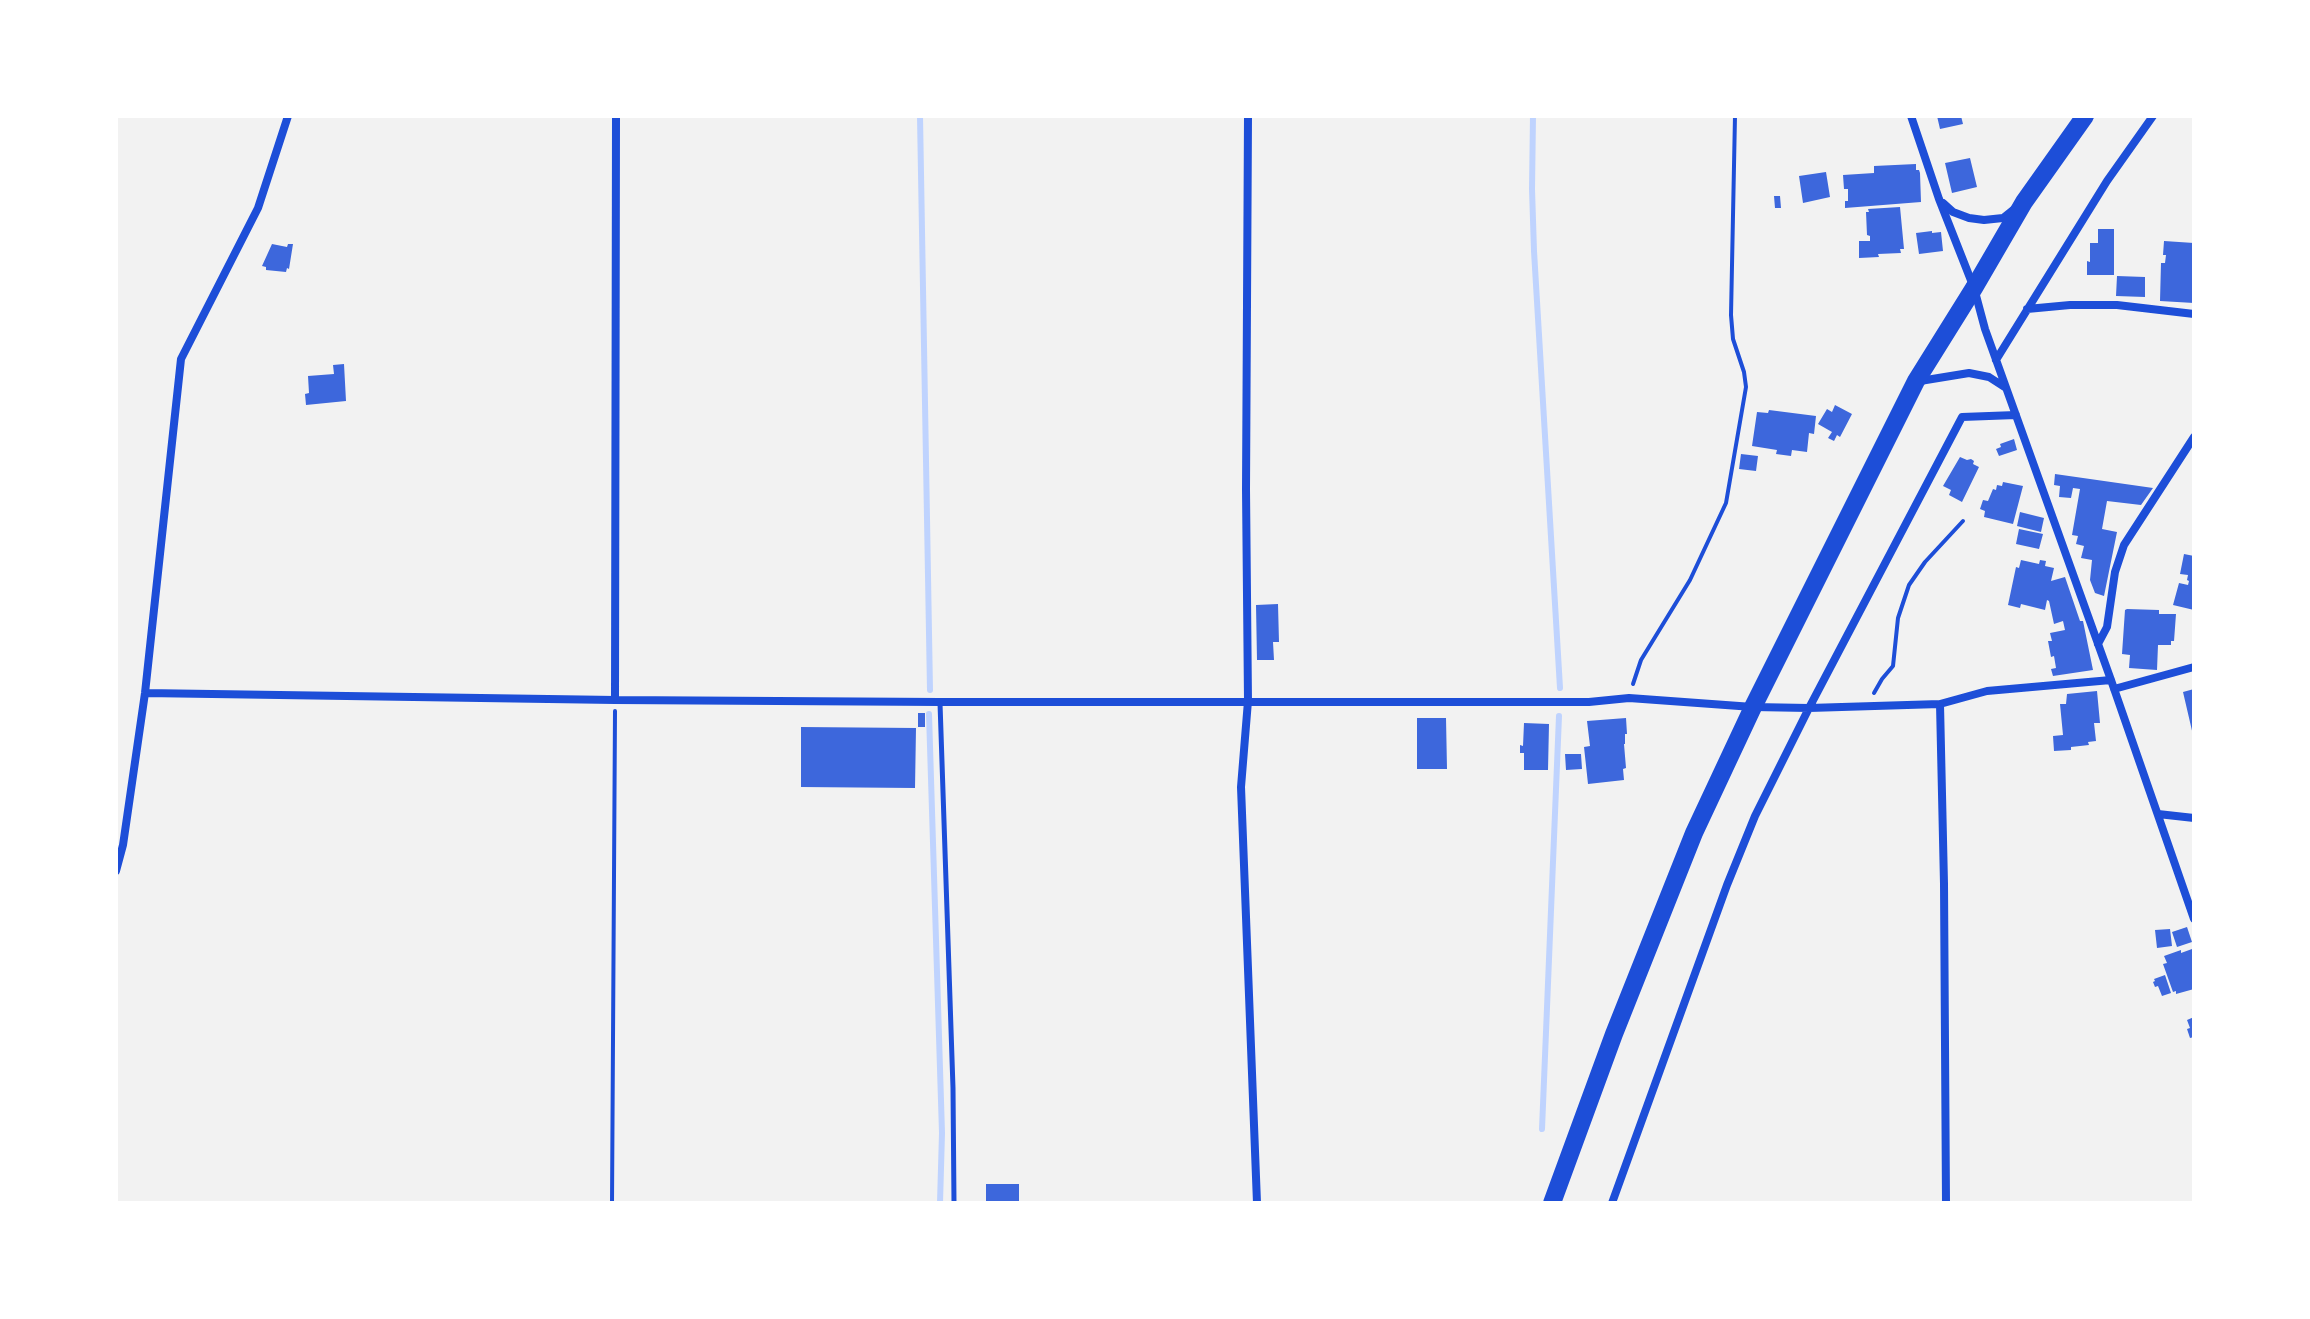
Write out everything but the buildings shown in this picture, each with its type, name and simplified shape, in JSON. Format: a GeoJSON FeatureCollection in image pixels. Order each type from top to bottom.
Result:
{"type":"FeatureCollection","features":[{"type":"Feature","properties":{"kind":"highway"},"geometry":{"type":"LineString","coordinates":[[1552,1203],[1614,1034],[1694,833],[1753,707],[1916,381],[2024,202],[2085,116]]}},
{"type":"Feature","properties":{"kind":"street"},"geometry":{"type":"LineString","coordinates":[[116,871],[123,845],[145,693],[181,359],[258,208],[288,116]]}},
{"type":"Feature","properties":{"kind":"street"},"geometry":{"type":"LineString","coordinates":[[615,700],[616,116]]}},
{"type":"Feature","properties":{"kind":"street"},"geometry":{"type":"LineString","coordinates":[[1248,116],[1248,701],[1241,787],[1257,1203]]}},
{"type":"Feature","properties":{"kind":"street"},"geometry":{"type":"LineString","coordinates":[[1911,116],[2194,919]]}},
{"type":"Feature","properties":{"kind":"street"},"geometry":{"type":"LineString","coordinates":[[1996,360],[2107,181],[2153,116]]}},
{"type":"Feature","properties":{"kind":"street"},"geometry":{"type":"LineString","coordinates":[[1939,199],[1953,212],[1984,220],[2003,218],[2024,202]]}},
{"type":"Feature","properties":{"kind":"street"},"geometry":{"type":"LineString","coordinates":[[2027,309],[2117,305],[2194,314]]}},
{"type":"Feature","properties":{"kind":"street"},"geometry":{"type":"LineString","coordinates":[[1916,381],[1969,373],[1989,377],[2007,389]]}},
{"type":"Feature","properties":{"kind":"street"},"geometry":{"type":"LineString","coordinates":[[1612,1203],[1727,885],[1755,816],[1809,708],[1962,417],[2016,415]]}},
{"type":"Feature","properties":{"kind":"street"},"geometry":{"type":"LineString","coordinates":[[2098,644],[2107,627],[2115,572],[2124,545],[2194,437]]}},
{"type":"Feature","properties":{"kind":"street"},"geometry":{"type":"LineString","coordinates":[[145,693],[939,702],[1589,702],[1629,698],[1809,708],[1940,704],[1987,691],[2112,684],[2194,667]]}},
{"type":"Feature","properties":{"kind":"street"},"geometry":{"type":"LineString","coordinates":[[1940,704],[1946,1203]]}},
{"type":"Feature","properties":{"kind":"street"},"geometry":{"type":"LineString","coordinates":[[2158,814],[2194,818]]}},
{"type":"Feature","properties":{"kind":"lane"},"geometry":{"type":"LineString","coordinates":[[939,702],[953,1088],[954,1203]]}},
{"type":"Feature","properties":{"kind":"path"},"geometry":{"type":"LineString","coordinates":[[1629,698],[1641,660],[1690,580],[1726,503],[1746,387],[1733,339],[1731,315],[1735,116]]}},
{"type":"Feature","properties":{"kind":"path"},"geometry":{"type":"LineString","coordinates":[[1867,706],[1893,666],[1898,618],[1909,585],[1925,562],[1963,521]]}},
{"type":"Feature","properties":{"kind":"path"},"geometry":{"type":"LineString","coordinates":[[612,1203],[615,700]]}},
{"type":"Feature","properties":{"kind":"waterway"},"geometry":{"type":"LineString","coordinates":[[920,116],[930,690]]}},
{"type":"Feature","properties":{"kind":"waterway"},"geometry":{"type":"LineString","coordinates":[[1533,116],[1534,251],[1560,688]]}},
{"type":"Feature","properties":{"kind":"waterway"},"geometry":{"type":"LineString","coordinates":[[929,714],[942,1133],[940,1203]]}},
{"type":"Feature","properties":{"kind":"waterway"},"geometry":{"type":"LineString","coordinates":[[1542,1129],[1559,716]]}}]}
